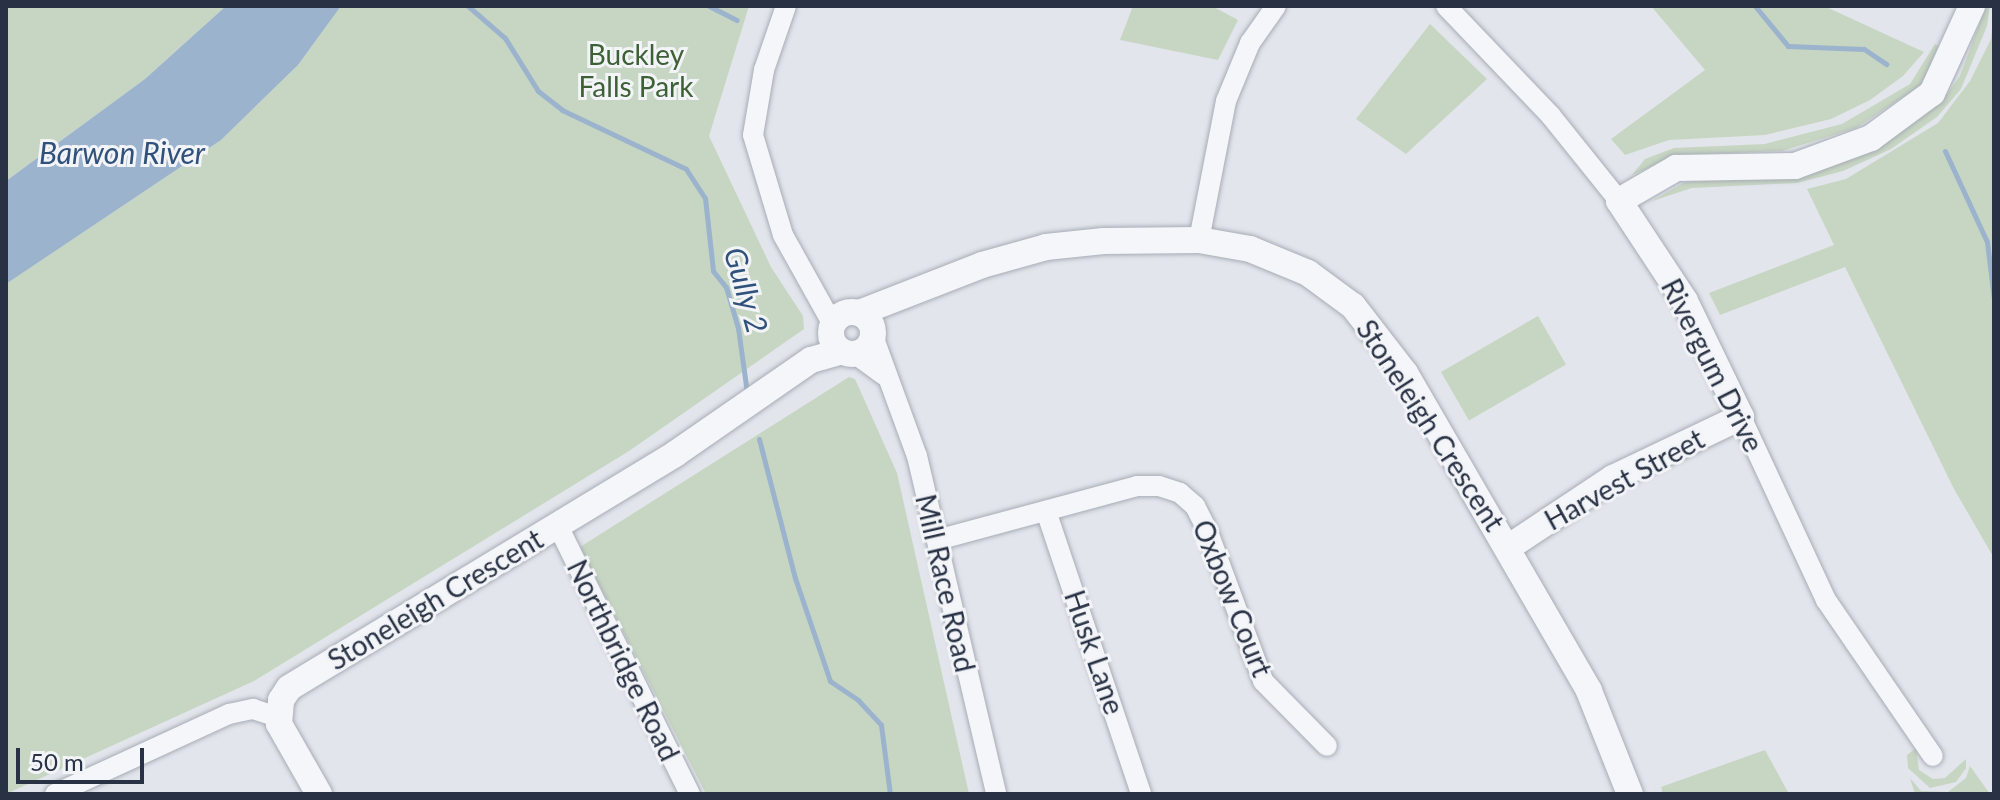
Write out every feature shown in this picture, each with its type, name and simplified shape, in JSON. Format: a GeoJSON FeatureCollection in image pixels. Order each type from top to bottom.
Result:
{"type":"FeatureCollection","features":[{"type":"Feature","properties":{"kind":"street"},"geometry":{"type":"LineString","coordinates":[[786,6],[760,85],[753,135],[783,235],[809,281],[852,331]]}},
{"type":"Feature","properties":{"kind":"street"},"geometry":{"type":"LineString","coordinates":[[1199,240],[1226,101],[1250,43],[1276,6]]}},
{"type":"Feature","properties":{"kind":"street","name":"Rivergum Drive"},"geometry":{"type":"LineString","coordinates":[[1446,6],[1551,116],[1619,201],[1685,301],[1826,600],[1933,756]]}},
{"type":"Feature","properties":{"kind":"street"},"geometry":{"type":"LineString","coordinates":[[1619,201],[1676,168],[1795,166],[1871,138],[1932,93],[1957,48],[1972,6]]}},
{"type":"Feature","properties":{"kind":"street","name":"Stoneleigh Crescent"},"geometry":{"type":"LineString","coordinates":[[277,717],[281,700],[300,680],[558,526],[908,297],[982,265],[1046,247],[1199,240],[1250,249],[1308,273],[1353,306],[1405,373],[1509,547],[1589,691],[1630,794]]}},
{"type":"Feature","properties":{"kind":"street","name":"Mill Race Road"},"geometry":{"type":"LineString","coordinates":[[852,331],[884,375],[917,456],[996,794]]}},
{"type":"Feature","properties":{"kind":"street","name":"Harvest Street"},"geometry":{"type":"LineString","coordinates":[[1509,547],[1613,478],[1741,417]]}},
{"type":"Feature","properties":{"kind":"street","name":"Oxbow Court"},"geometry":{"type":"LineString","coordinates":[[937,540],[1148,486],[1180,493],[1195,506],[1263,681],[1327,746]]}},
{"type":"Feature","properties":{"kind":"street","name":"Husk Lane"},"geometry":{"type":"LineString","coordinates":[[1046,511],[1141,794]]}},
{"type":"Feature","properties":{"kind":"street","name":"Northbridge Road"},"geometry":{"type":"LineString","coordinates":[[558,526],[690,794]]}},
{"type":"Feature","properties":{"kind":"street"},"geometry":{"type":"LineString","coordinates":[[55,794],[229,714],[253,709],[277,717],[319,794]]}},
{"type":"Feature","properties":{"kind":"green space"},"geometry":{"type":"Polygon","coordinates":[[[6,6],[226,6],[145,79],[6,181],[6,6]]]}},
{"type":"Feature","properties":{"kind":"green space","name":"Buckley Falls Park"},"geometry":{"type":"Polygon","coordinates":[[[341,6],[749,6],[709,136],[771,267],[803,316],[804,329],[629,451],[254,681],[6,794],[6,284],[221,140],[298,65],[341,6]]]}},
{"type":"Feature","properties":{"kind":"green space"},"geometry":{"type":"Polygon","coordinates":[[[1133,6],[1212,6],[1238,20],[1218,60],[1120,40],[1133,6]]]}},
{"type":"Feature","properties":{"kind":"green space"},"geometry":{"type":"Polygon","coordinates":[[[1651,6],[1824,6],[1924,52],[1903,76],[1870,100],[1831,119],[1765,135],[1669,140],[1625,155],[1611,139],[1705,70],[1651,6]]]}},
{"type":"Feature","properties":{"kind":"green space"},"geometry":{"type":"Polygon","coordinates":[[[1986,6],[1990,6],[1987,26],[1961,89],[1937,117],[1891,149],[1843,171],[1797,183],[1692,188],[1652,201],[1685,182],[1784,177],[1880,146],[1942,101],[1960,76],[1986,6]]]}},
{"type":"Feature","properties":{"kind":"green space"},"geometry":{"type":"Polygon","coordinates":[[[1994,9],[1994,558],[1954,489],[1845,267],[1720,315],[1709,293],[1834,245],[1807,189],[1846,179],[1938,123],[1970,81],[1991,39],[1994,9]]]}},
{"type":"Feature","properties":{"kind":"green space"},"geometry":{"type":"Polygon","coordinates":[[[1430,24],[1487,79],[1406,154],[1356,119],[1430,24]]]}},
{"type":"Feature","properties":{"kind":"green space"},"geometry":{"type":"Polygon","coordinates":[[[1935,44],[1944,49],[1920,86],[1856,128],[1782,151],[1678,155],[1632,175],[1645,159],[1674,148],[1765,144],[1842,124],[1910,84],[1935,44]]]}},
{"type":"Feature","properties":{"kind":"green space"},"geometry":{"type":"Polygon","coordinates":[[[1538,316],[1566,364],[1469,420],[1441,372],[1538,316]]]}},
{"type":"Feature","properties":{"kind":"green space"},"geometry":{"type":"Polygon","coordinates":[[[849,377],[855,379],[897,473],[969,794],[706,794],[580,547],[849,377]]]}},
{"type":"Feature","properties":{"kind":"green space"},"geometry":{"type":"Polygon","coordinates":[[[1916,748],[1919,770],[1933,779],[1945,778],[1966,759],[1966,768],[1956,782],[1930,788],[1908,768],[1907,755],[1916,748]]]}},
{"type":"Feature","properties":{"kind":"green space"},"geometry":{"type":"Polygon","coordinates":[[[1765,750],[1789,794],[1663,794],[1661,787],[1765,750]]]}},
{"type":"Feature","properties":{"kind":"green space"},"geometry":{"type":"Polygon","coordinates":[[[1970,766],[1990,794],[1915,794],[1910,778],[1921,791],[1948,792],[1966,778],[1970,766]]]}},
{"type":"Feature","properties":{"kind":"water","name":"Barwon River"},"geometry":{"type":"Polygon","coordinates":[[[226,6],[341,6],[298,65],[221,140],[6,284],[6,181],[145,79],[226,6]]]}},
{"type":"Feature","properties":{"kind":"waterway","name":"Gully 2"},"geometry":{"type":"LineString","coordinates":[[468,6],[505,38],[538,91],[562,110],[686,169],[705,198],[713,271],[726,287],[738,328],[747,393]]}},
{"type":"Feature","properties":{"kind":"waterway"},"geometry":{"type":"LineString","coordinates":[[709,6],[737,20]]}},
{"type":"Feature","properties":{"kind":"waterway"},"geometry":{"type":"LineString","coordinates":[[1755,6],[1788,46],[1864,49],[1886,64]]}},
{"type":"Feature","properties":{"kind":"waterway"},"geometry":{"type":"LineString","coordinates":[[1945,151],[1987,242],[1994,299]]}},
{"type":"Feature","properties":{"kind":"waterway","name":"Gully 2"},"geometry":{"type":"LineString","coordinates":[[759,439],[795,578],[830,681],[858,700],[881,725],[890,794]]}}]}
